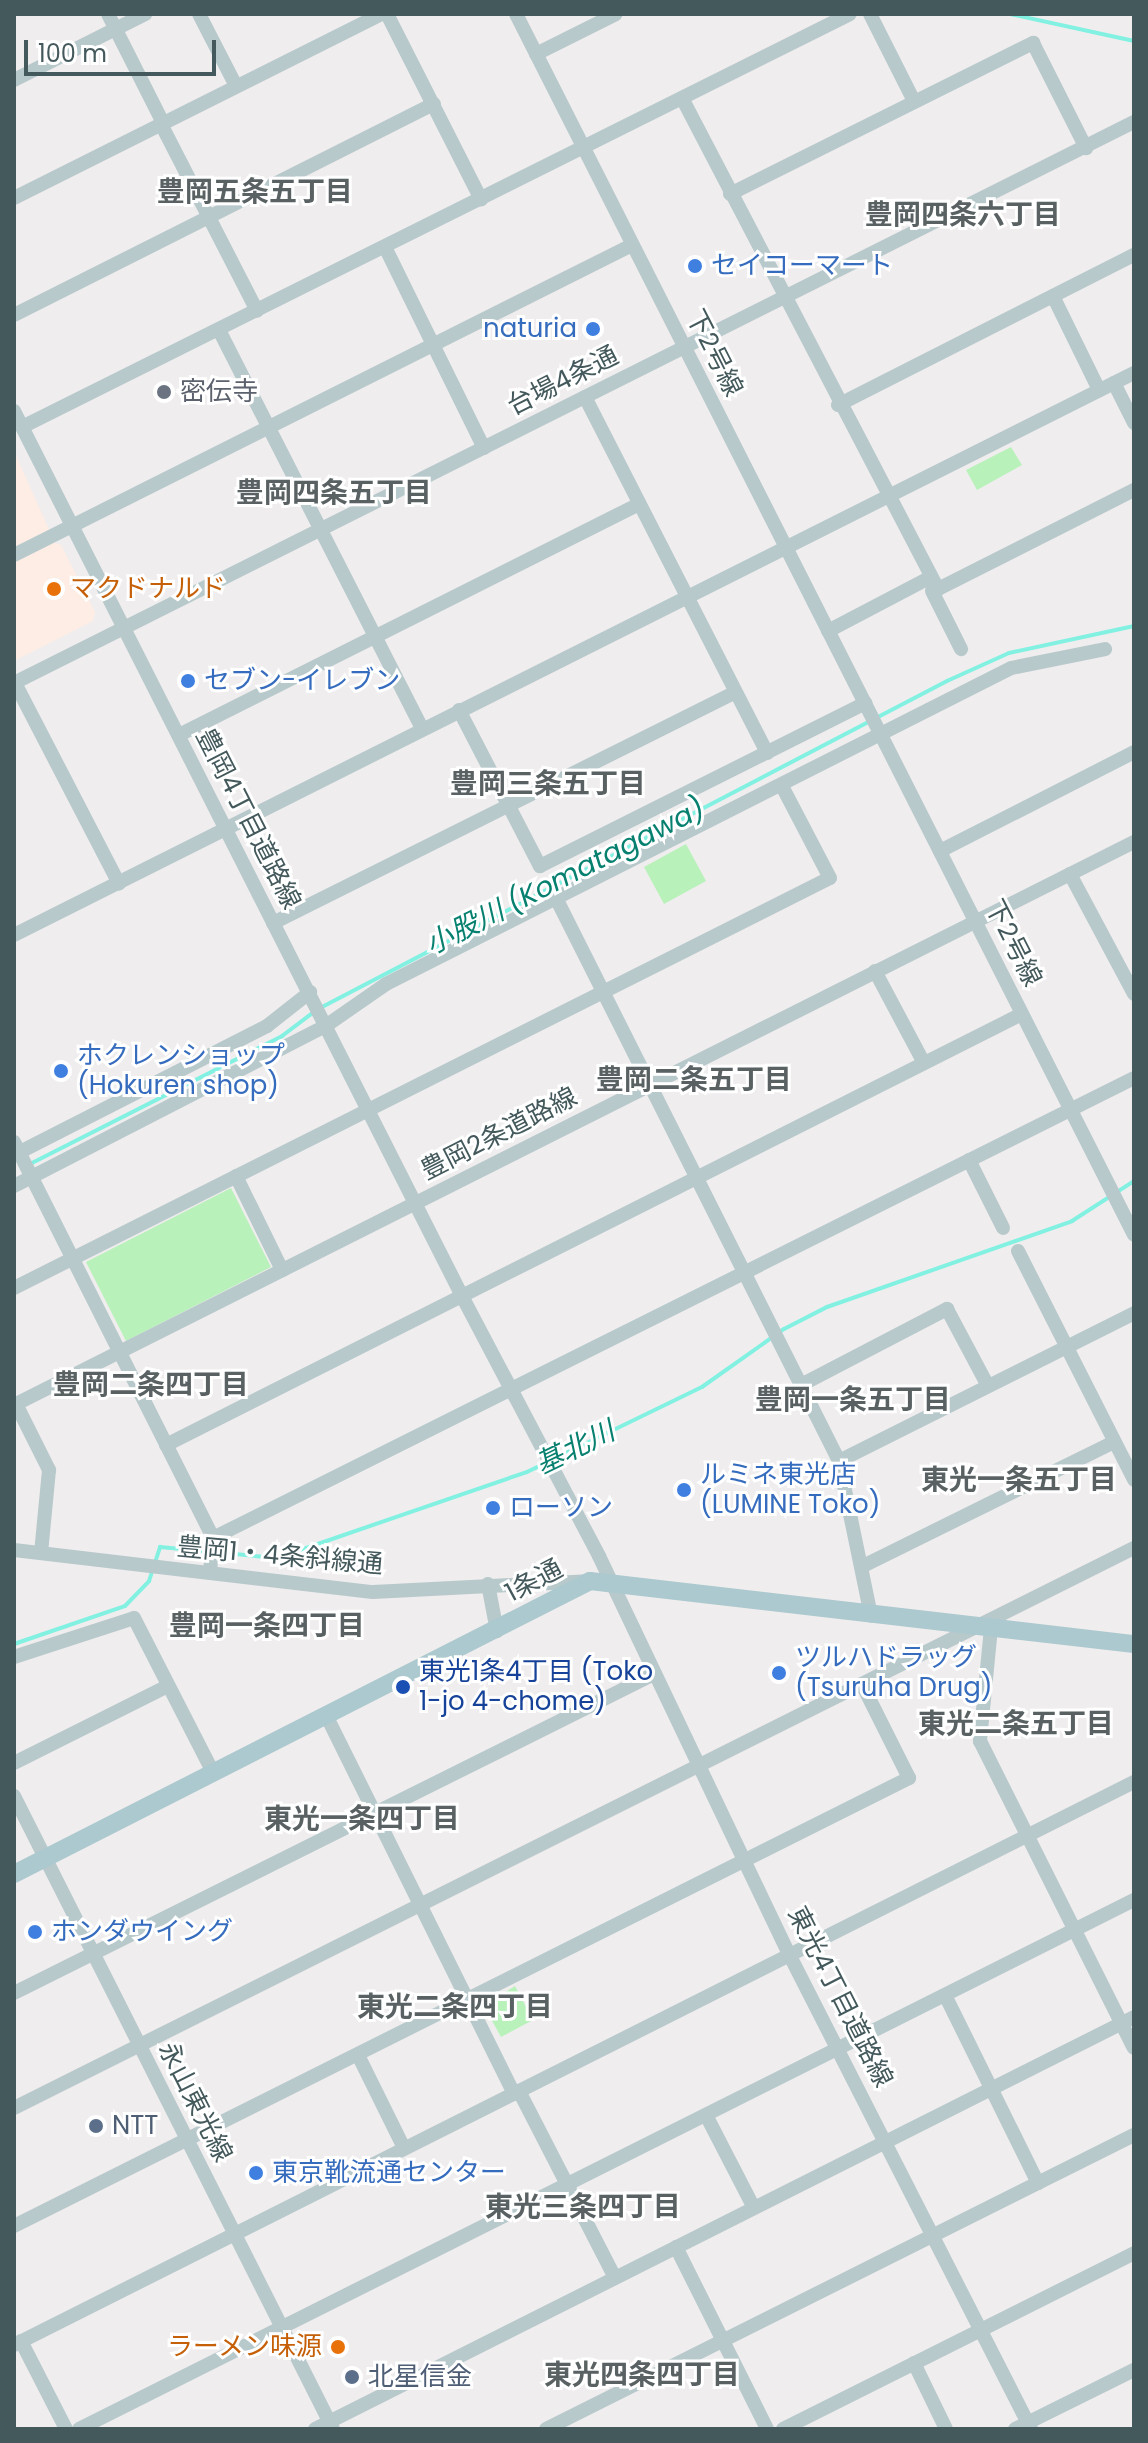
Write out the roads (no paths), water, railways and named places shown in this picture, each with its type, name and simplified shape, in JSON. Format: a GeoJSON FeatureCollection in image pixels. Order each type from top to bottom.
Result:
{"type":"FeatureCollection","features":[{"type":"Feature","properties":{"kind":"main road","name":"1条通"},"geometry":{"type":"LineString","coordinates":[[14,1874],[497,1631],[590,1581],[871,1616],[1134,1644]]}},
{"type":"Feature","properties":{"kind":"street"},"geometry":{"type":"LineString","coordinates":[[108,14],[257,311]]}},
{"type":"Feature","properties":{"kind":"street"},"geometry":{"type":"LineString","coordinates":[[14,80],[145,14]]}},
{"type":"Feature","properties":{"kind":"street"},"geometry":{"type":"LineString","coordinates":[[199,14],[236,86]]}},
{"type":"Feature","properties":{"kind":"street"},"geometry":{"type":"LineString","coordinates":[[14,198],[384,14],[434,104],[481,199]]}},
{"type":"Feature","properties":{"kind":"street","name":"下2号線"},"geometry":{"type":"LineString","coordinates":[[516,14],[1134,1235]]}},
{"type":"Feature","properties":{"kind":"street"},"geometry":{"type":"LineString","coordinates":[[536,54],[616,14]]}},
{"type":"Feature","properties":{"kind":"street"},"geometry":{"type":"LineString","coordinates":[[22,427],[850,14]]}},
{"type":"Feature","properties":{"kind":"street"},"geometry":{"type":"LineString","coordinates":[[870,14],[914,101]]}},
{"type":"Feature","properties":{"kind":"street"},"geometry":{"type":"LineString","coordinates":[[730,194],[1033,43],[1086,148]]}},
{"type":"Feature","properties":{"kind":"street"},"geometry":{"type":"LineString","coordinates":[[682,98],[838,405],[934,583],[932,591],[961,649]]}},
{"type":"Feature","properties":{"kind":"street"},"geometry":{"type":"LineString","coordinates":[[14,315],[434,104]]}},
{"type":"Feature","properties":{"kind":"street","name":"台場4条通"},"geometry":{"type":"LineString","coordinates":[[14,683],[1134,122]]}},
{"type":"Feature","properties":{"kind":"street"},"geometry":{"type":"LineString","coordinates":[[14,555],[632,245]]}},
{"type":"Feature","properties":{"kind":"street"},"geometry":{"type":"LineString","coordinates":[[385,247],[484,448]]}},
{"type":"Feature","properties":{"kind":"street"},"geometry":{"type":"LineString","coordinates":[[838,405],[1134,255]]}},
{"type":"Feature","properties":{"kind":"street"},"geometry":{"type":"LineString","coordinates":[[1053,296],[1099,390]]}},
{"type":"Feature","properties":{"kind":"street"},"geometry":{"type":"LineString","coordinates":[[219,330],[422,728]]}},
{"type":"Feature","properties":{"kind":"street"},"geometry":{"type":"LineString","coordinates":[[14,935],[1134,373]]}},
{"type":"Feature","properties":{"kind":"street"},"geometry":{"type":"LineString","coordinates":[[1114,383],[1134,423]]}},
{"type":"Feature","properties":{"kind":"street"},"geometry":{"type":"LineString","coordinates":[[585,397],[767,753]]}},
{"type":"Feature","properties":{"kind":"street","name":"豊岡4丁目道路線"},"geometry":{"type":"LineString","coordinates":[[14,411],[325,1022]]}},
{"type":"Feature","properties":{"kind":"street"},"geometry":{"type":"LineString","coordinates":[[828,631],[1134,490]]}},
{"type":"Feature","properties":{"kind":"street"},"geometry":{"type":"LineString","coordinates":[[179,735],[639,504]]}},
{"type":"Feature","properties":{"kind":"street"},"geometry":{"type":"LineString","coordinates":[[14,1186],[31,1174],[325,1022],[386,984],[782,786],[880,732],[1011,668],[1105,649]]}},
{"type":"Feature","properties":{"kind":"street"},"geometry":{"type":"LineString","coordinates":[[14,683],[119,884]]}},
{"type":"Feature","properties":{"kind":"street"},"geometry":{"type":"LineString","coordinates":[[273,923],[734,693]]}},
{"type":"Feature","properties":{"kind":"street"},"geometry":{"type":"LineString","coordinates":[[459,710],[540,866],[767,753],[867,708]]}},
{"type":"Feature","properties":{"kind":"street"},"geometry":{"type":"LineString","coordinates":[[940,851],[1134,752]]}},
{"type":"Feature","properties":{"kind":"street"},"geometry":{"type":"LineString","coordinates":[[14,1288],[830,878],[782,786]]}},
{"type":"Feature","properties":{"kind":"street","name":"豊岡2条道路線"},"geometry":{"type":"LineString","coordinates":[[15,1405],[1134,842]]}},
{"type":"Feature","properties":{"kind":"street"},"geometry":{"type":"LineString","coordinates":[[1070,874],[1134,994]]}},
{"type":"Feature","properties":{"kind":"street"},"geometry":{"type":"LineString","coordinates":[[557,900],[839,1461],[871,1616]]}},
{"type":"Feature","properties":{"kind":"street"},"geometry":{"type":"LineString","coordinates":[[1120,966],[1134,959]]}},
{"type":"Feature","properties":{"kind":"street"},"geometry":{"type":"LineString","coordinates":[[875,971],[924,1063]]}},
{"type":"Feature","properties":{"kind":"street"},"geometry":{"type":"LineString","coordinates":[[210,1573],[213,1547],[166,1445],[31,1174],[17,1152],[267,1026],[312,996]]}},
{"type":"Feature","properties":{"kind":"street"},"geometry":{"type":"LineString","coordinates":[[166,1445],[1022,1014]]}},
{"type":"Feature","properties":{"kind":"street"},"geometry":{"type":"LineString","coordinates":[[325,1022],[367,1110],[611,1584]]}},
{"type":"Feature","properties":{"kind":"street"},"geometry":{"type":"LineString","coordinates":[[213,1547],[511,1391],[1134,1078]]}},
{"type":"Feature","properties":{"kind":"street"},"geometry":{"type":"LineString","coordinates":[[969,1160],[1003,1228]]}},
{"type":"Feature","properties":{"kind":"street"},"geometry":{"type":"LineString","coordinates":[[236,1176],[282,1270]]}},
{"type":"Feature","properties":{"kind":"street"},"geometry":{"type":"LineString","coordinates":[[1018,1251],[1134,1480]]}},
{"type":"Feature","properties":{"kind":"street"},"geometry":{"type":"LineString","coordinates":[[801,1385],[947,1309],[988,1386]]}},
{"type":"Feature","properties":{"kind":"street"},"geometry":{"type":"LineString","coordinates":[[839,1461],[1134,1313]]}},
{"type":"Feature","properties":{"kind":"street"},"geometry":{"type":"LineString","coordinates":[[15,1405],[49,1470],[41,1553]]}},
{"type":"Feature","properties":{"kind":"street"},"geometry":{"type":"LineString","coordinates":[[863,1566],[1114,1442]]}},
{"type":"Feature","properties":{"kind":"street"},"geometry":{"type":"LineString","coordinates":[[14,2108],[862,1684],[982,1628],[1134,1548]]}},
{"type":"Feature","properties":{"kind":"street","name":"豊岡1・4条斜線通"},"geometry":{"type":"LineString","coordinates":[[14,1550],[373,1592],[590,1581]]}},
{"type":"Feature","properties":{"kind":"street"},"geometry":{"type":"LineString","coordinates":[[488,1584],[497,1631]]}},
{"type":"Feature","properties":{"kind":"street","name":"東光4丁目道路線"},"geometry":{"type":"LineString","coordinates":[[611,1584],[790,1956],[934,2235],[1025,2427]]}},
{"type":"Feature","properties":{"kind":"street"},"geometry":{"type":"LineString","coordinates":[[14,1657],[134,1618],[214,1774]]}},
{"type":"Feature","properties":{"kind":"street"},"geometry":{"type":"LineString","coordinates":[[982,1628],[980,1741],[1075,1930],[1128,2020],[1134,2048]]}},
{"type":"Feature","properties":{"kind":"street"},"geometry":{"type":"LineString","coordinates":[[14,1993],[654,1674]]}},
{"type":"Feature","properties":{"kind":"street"},"geometry":{"type":"LineString","coordinates":[[14,2226],[909,1778],[862,1684]]}},
{"type":"Feature","properties":{"kind":"street"},"geometry":{"type":"LineString","coordinates":[[14,1763],[168,1686]]}},
{"type":"Feature","properties":{"kind":"street"},"geometry":{"type":"LineString","coordinates":[[327,1717],[467,1999],[615,2278]]}},
{"type":"Feature","properties":{"kind":"street"},"geometry":{"type":"LineString","coordinates":[[66,2429],[18,2343],[1134,1782]]}},
{"type":"Feature","properties":{"kind":"street","name":"永山東光線"},"geometry":{"type":"LineString","coordinates":[[14,1796],[331,2425]]}},
{"type":"Feature","properties":{"kind":"street"},"geometry":{"type":"LineString","coordinates":[[79,2429],[707,2117],[1134,1900]]}},
{"type":"Feature","properties":{"kind":"street"},"geometry":{"type":"LineString","coordinates":[[945,1995],[1038,2183]]}},
{"type":"Feature","properties":{"kind":"street"},"geometry":{"type":"LineString","coordinates":[[315,2429],[331,2425],[886,2140],[1128,2020]]}},
{"type":"Feature","properties":{"kind":"street"},"geometry":{"type":"LineString","coordinates":[[358,2055],[404,2148]]}},
{"type":"Feature","properties":{"kind":"street"},"geometry":{"type":"LineString","coordinates":[[707,2117],[754,2208]]}},
{"type":"Feature","properties":{"kind":"street"},"geometry":{"type":"LineString","coordinates":[[546,2429],[1134,2135]]}},
{"type":"Feature","properties":{"kind":"street"},"geometry":{"type":"LineString","coordinates":[[676,2247],[767,2429]]}},
{"type":"Feature","properties":{"kind":"street"},"geometry":{"type":"LineString","coordinates":[[783,2429],[1134,2253]]}},
{"type":"Feature","properties":{"kind":"street"},"geometry":{"type":"LineString","coordinates":[[914,2363],[946,2429]]}},
{"type":"Feature","properties":{"kind":"street"},"geometry":{"type":"LineString","coordinates":[[1025,2427],[1134,2370]]}},
{"type":"Feature","properties":{"kind":"waterway"},"geometry":{"type":"LineString","coordinates":[[1010,14],[1134,41]]}},
{"type":"Feature","properties":{"kind":"waterway","name":"小股川 (Komatagawa)"},"geometry":{"type":"LineString","coordinates":[[322,1007],[947,681],[1009,653],[1134,626]]}},
{"type":"Feature","properties":{"kind":"waterway","name":"小股川 (Komatagawa)"},"geometry":{"type":"LineString","coordinates":[[30,1164],[282,1036],[314,1012]]}},
{"type":"Feature","properties":{"kind":"waterway","name":"基北川"},"geometry":{"type":"LineString","coordinates":[[14,1644],[125,1606],[149,1581],[160,1547],[277,1558],[527,1472],[702,1387],[784,1329],[827,1307],[1072,1221],[1134,1181]]}},
{"type":"Feature","properties":{"kind":"place","name":"セイコーマート"},"geometry":{"type":"Point","coordinates":[695,266]}},
{"type":"Feature","properties":{"kind":"place","name":"naturia"},"geometry":{"type":"Point","coordinates":[593,329]}},
{"type":"Feature","properties":{"kind":"place","name":"密伝寺"},"geometry":{"type":"Point","coordinates":[164,392]}},
{"type":"Feature","properties":{"kind":"place","name":"マクドナルド"},"geometry":{"type":"Point","coordinates":[54,589]}},
{"type":"Feature","properties":{"kind":"place","name":"セブン-イレブン"},"geometry":{"type":"Point","coordinates":[188,681]}},
{"type":"Feature","properties":{"kind":"place","name":"ホクレンショップ (Hokuren shop)"},"geometry":{"type":"Point","coordinates":[61,1071]}},
{"type":"Feature","properties":{"kind":"place","name":"ルミネ東光店 (LUMINE Toko)"},"geometry":{"type":"Point","coordinates":[684,1490]}},
{"type":"Feature","properties":{"kind":"place","name":"ローソン"},"geometry":{"type":"Point","coordinates":[493,1508]}},
{"type":"Feature","properties":{"kind":"place","name":"ツルハドラッグ (Tsuruha Drug)"},"geometry":{"type":"Point","coordinates":[779,1673]}},
{"type":"Feature","properties":{"kind":"place","name":"東光1条4丁目 (Toko 1-jo 4-chome)"},"geometry":{"type":"Point","coordinates":[403,1687]}},
{"type":"Feature","properties":{"kind":"place","name":"ホンダウイング"},"geometry":{"type":"Point","coordinates":[35,1932]}},
{"type":"Feature","properties":{"kind":"place","name":"NTT"},"geometry":{"type":"Point","coordinates":[96,2126]}},
{"type":"Feature","properties":{"kind":"place","name":"東京靴流通センター"},"geometry":{"type":"Point","coordinates":[256,2173]}},
{"type":"Feature","properties":{"kind":"place","name":"ラーメン味源"},"geometry":{"type":"Point","coordinates":[338,2347]}},
{"type":"Feature","properties":{"kind":"place","name":"北星信金"},"geometry":{"type":"Point","coordinates":[352,2377]}},
{"type":"Feature","properties":{"kind":"district","name":"豊岡五条五丁目"},"geometry":{"type":"Point","coordinates":[255,192]}},
{"type":"Feature","properties":{"kind":"district","name":"豊岡四条六丁目"},"geometry":{"type":"Point","coordinates":[963,215]}},
{"type":"Feature","properties":{"kind":"district","name":"豊岡四条五丁目"},"geometry":{"type":"Point","coordinates":[334,493]}},
{"type":"Feature","properties":{"kind":"district","name":"豊岡三条五丁目"},"geometry":{"type":"Point","coordinates":[548,784]}},
{"type":"Feature","properties":{"kind":"district","name":"豊岡二条五丁目"},"geometry":{"type":"Point","coordinates":[694,1080]}},
{"type":"Feature","properties":{"kind":"district","name":"豊岡二条四丁目"},"geometry":{"type":"Point","coordinates":[151,1385]}},
{"type":"Feature","properties":{"kind":"district","name":"豊岡一条五丁目"},"geometry":{"type":"Point","coordinates":[853,1400]}},
{"type":"Feature","properties":{"kind":"district","name":"東光一条五丁目"},"geometry":{"type":"Point","coordinates":[1019,1480]}},
{"type":"Feature","properties":{"kind":"district","name":"豊岡一条四丁目"},"geometry":{"type":"Point","coordinates":[267,1626]}},
{"type":"Feature","properties":{"kind":"district","name":"東光二条五丁目"},"geometry":{"type":"Point","coordinates":[1016,1724]}},
{"type":"Feature","properties":{"kind":"district","name":"東光一条四丁目"},"geometry":{"type":"Point","coordinates":[362,1819]}},
{"type":"Feature","properties":{"kind":"district","name":"東光二条四丁目"},"geometry":{"type":"Point","coordinates":[455,2007]}},
{"type":"Feature","properties":{"kind":"district","name":"東光三条四丁目"},"geometry":{"type":"Point","coordinates":[583,2207]}},
{"type":"Feature","properties":{"kind":"district","name":"東光四条四丁目"},"geometry":{"type":"Point","coordinates":[642,2375]}}]}
